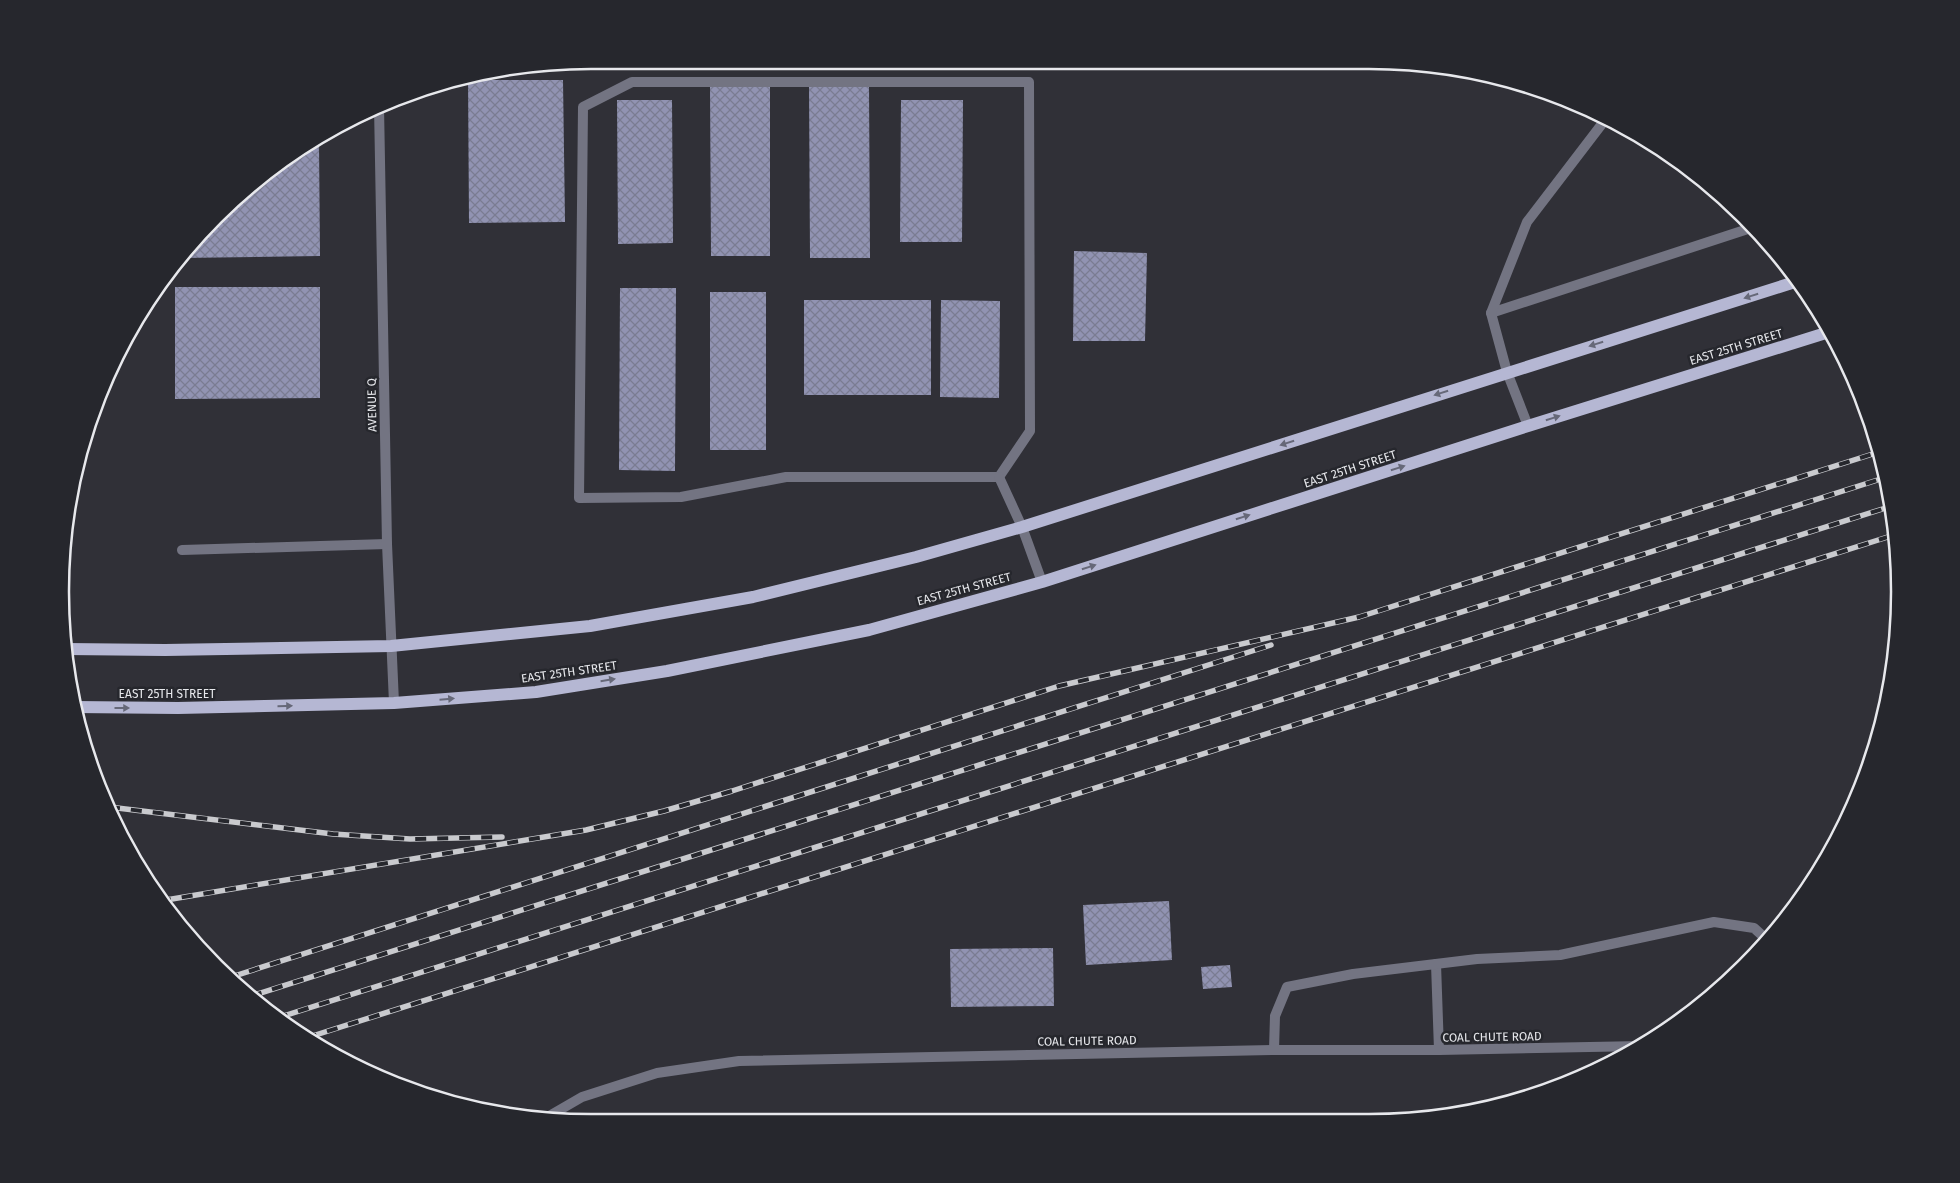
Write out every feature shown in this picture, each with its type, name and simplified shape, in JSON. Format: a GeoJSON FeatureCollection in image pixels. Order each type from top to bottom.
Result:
{"type":"FeatureCollection","features":[{"type":"Feature","properties":{"kind":"main road"},"geometry":{"type":"LineString","coordinates":[[72,649],[165,650],[390,646],[590,626],[753,597],[916,557],[1022,527],[1790,283]]}},
{"type":"Feature","properties":{"kind":"main road","name":"EAST 25TH STREET"},"geometry":{"type":"LineString","coordinates":[[82,707],[178,708],[394,703],[536,692],[667,671],[868,630],[1042,582],[1528,426],[1823,334]]}},
{"type":"Feature","properties":{"kind":"street"},"geometry":{"type":"LineString","coordinates":[[632,82],[1029,82],[1030,431],[999,477],[786,477],[681,497],[579,498],[583,107],[632,82]]}},
{"type":"Feature","properties":{"kind":"street","name":"AVENUE Q"},"geometry":{"type":"LineString","coordinates":[[379,114],[387,544],[394,703]]}},
{"type":"Feature","properties":{"kind":"street"},"geometry":{"type":"LineString","coordinates":[[1528,426],[1507,372],[1491,313],[1527,222],[1602,124]]}},
{"type":"Feature","properties":{"kind":"street"},"geometry":{"type":"LineString","coordinates":[[1491,313],[1745,230]]}},
{"type":"Feature","properties":{"kind":"street"},"geometry":{"type":"LineString","coordinates":[[999,477],[1022,527],[1042,582]]}},
{"type":"Feature","properties":{"kind":"street"},"geometry":{"type":"LineString","coordinates":[[182,550],[387,544]]}},
{"type":"Feature","properties":{"kind":"street"},"geometry":{"type":"LineString","coordinates":[[1274,1050],[1275,1016],[1288,987],[1353,974],[1477,959],[1560,955],[1714,922],[1754,928],[1762,936]]}},
{"type":"Feature","properties":{"kind":"street"},"geometry":{"type":"LineString","coordinates":[[1436,964],[1439,1050]]}},
{"type":"Feature","properties":{"kind":"street","name":"COAL CHUTE ROAD"},"geometry":{"type":"LineString","coordinates":[[555,1113],[582,1097],[657,1073],[739,1062],[1274,1050],[1439,1050],[1626,1046]]}},
{"type":"Feature","properties":{"kind":"building"},"geometry":{"type":"Polygon","coordinates":[[[486,80],[563,80],[565,222],[469,223],[468,84],[486,80]]]}},
{"type":"Feature","properties":{"kind":"building"},"geometry":{"type":"Polygon","coordinates":[[[710,84],[770,84],[770,256],[711,256],[710,84]]]}},
{"type":"Feature","properties":{"kind":"building"},"geometry":{"type":"Polygon","coordinates":[[[809,86],[869,86],[870,258],[810,258],[809,86]]]}},
{"type":"Feature","properties":{"kind":"building"},"geometry":{"type":"Polygon","coordinates":[[[617,100],[672,100],[673,243],[618,244],[617,100]]]}},
{"type":"Feature","properties":{"kind":"building"},"geometry":{"type":"Polygon","coordinates":[[[901,100],[963,100],[962,242],[900,242],[901,100]]]}},
{"type":"Feature","properties":{"kind":"building"},"geometry":{"type":"Polygon","coordinates":[[[319,146],[320,256],[189,258],[247,198],[273,177],[319,146]]]}},
{"type":"Feature","properties":{"kind":"building"},"geometry":{"type":"Polygon","coordinates":[[[1074,251],[1147,253],[1145,341],[1073,341],[1074,251]]]}},
{"type":"Feature","properties":{"kind":"building"},"geometry":{"type":"Polygon","coordinates":[[[175,287],[320,287],[320,398],[175,399],[175,287]]]}},
{"type":"Feature","properties":{"kind":"building"},"geometry":{"type":"Polygon","coordinates":[[[620,288],[676,288],[675,471],[619,470],[620,288]]]}},
{"type":"Feature","properties":{"kind":"building"},"geometry":{"type":"Polygon","coordinates":[[[710,292],[766,292],[766,450],[710,450],[710,292]]]}},
{"type":"Feature","properties":{"kind":"building"},"geometry":{"type":"Polygon","coordinates":[[[804,300],[931,300],[931,395],[804,395],[804,300]]]}},
{"type":"Feature","properties":{"kind":"building"},"geometry":{"type":"Polygon","coordinates":[[[941,300],[1000,301],[999,398],[940,397],[941,300]]]}},
{"type":"Feature","properties":{"kind":"building"},"geometry":{"type":"Polygon","coordinates":[[[1169,901],[1172,960],[1086,965],[1083,905],[1169,901]]]}},
{"type":"Feature","properties":{"kind":"building"},"geometry":{"type":"Polygon","coordinates":[[[1053,948],[1054,1006],[951,1007],[950,949],[1053,948]]]}},
{"type":"Feature","properties":{"kind":"building"},"geometry":{"type":"Polygon","coordinates":[[[1230,965],[1232,987],[1203,989],[1201,967],[1230,965]]]}},
{"type":"Feature","properties":{"kind":"railway"},"geometry":{"type":"LineString","coordinates":[[169,899],[586,830],[664,811],[1059,686],[1359,617],[1872,454]]}},
{"type":"Feature","properties":{"kind":"railway"},"geometry":{"type":"LineString","coordinates":[[258,994],[1879,480]]}},
{"type":"Feature","properties":{"kind":"railway"},"geometry":{"type":"LineString","coordinates":[[286,1015],[1884,508]]}},
{"type":"Feature","properties":{"kind":"railway"},"geometry":{"type":"LineString","coordinates":[[315,1035],[1888,537]]}},
{"type":"Feature","properties":{"kind":"railway"},"geometry":{"type":"LineString","coordinates":[[237,975],[1271,645]]}},
{"type":"Feature","properties":{"kind":"railway"},"geometry":{"type":"LineString","coordinates":[[116,808],[333,834],[410,839],[502,837]]}}]}
